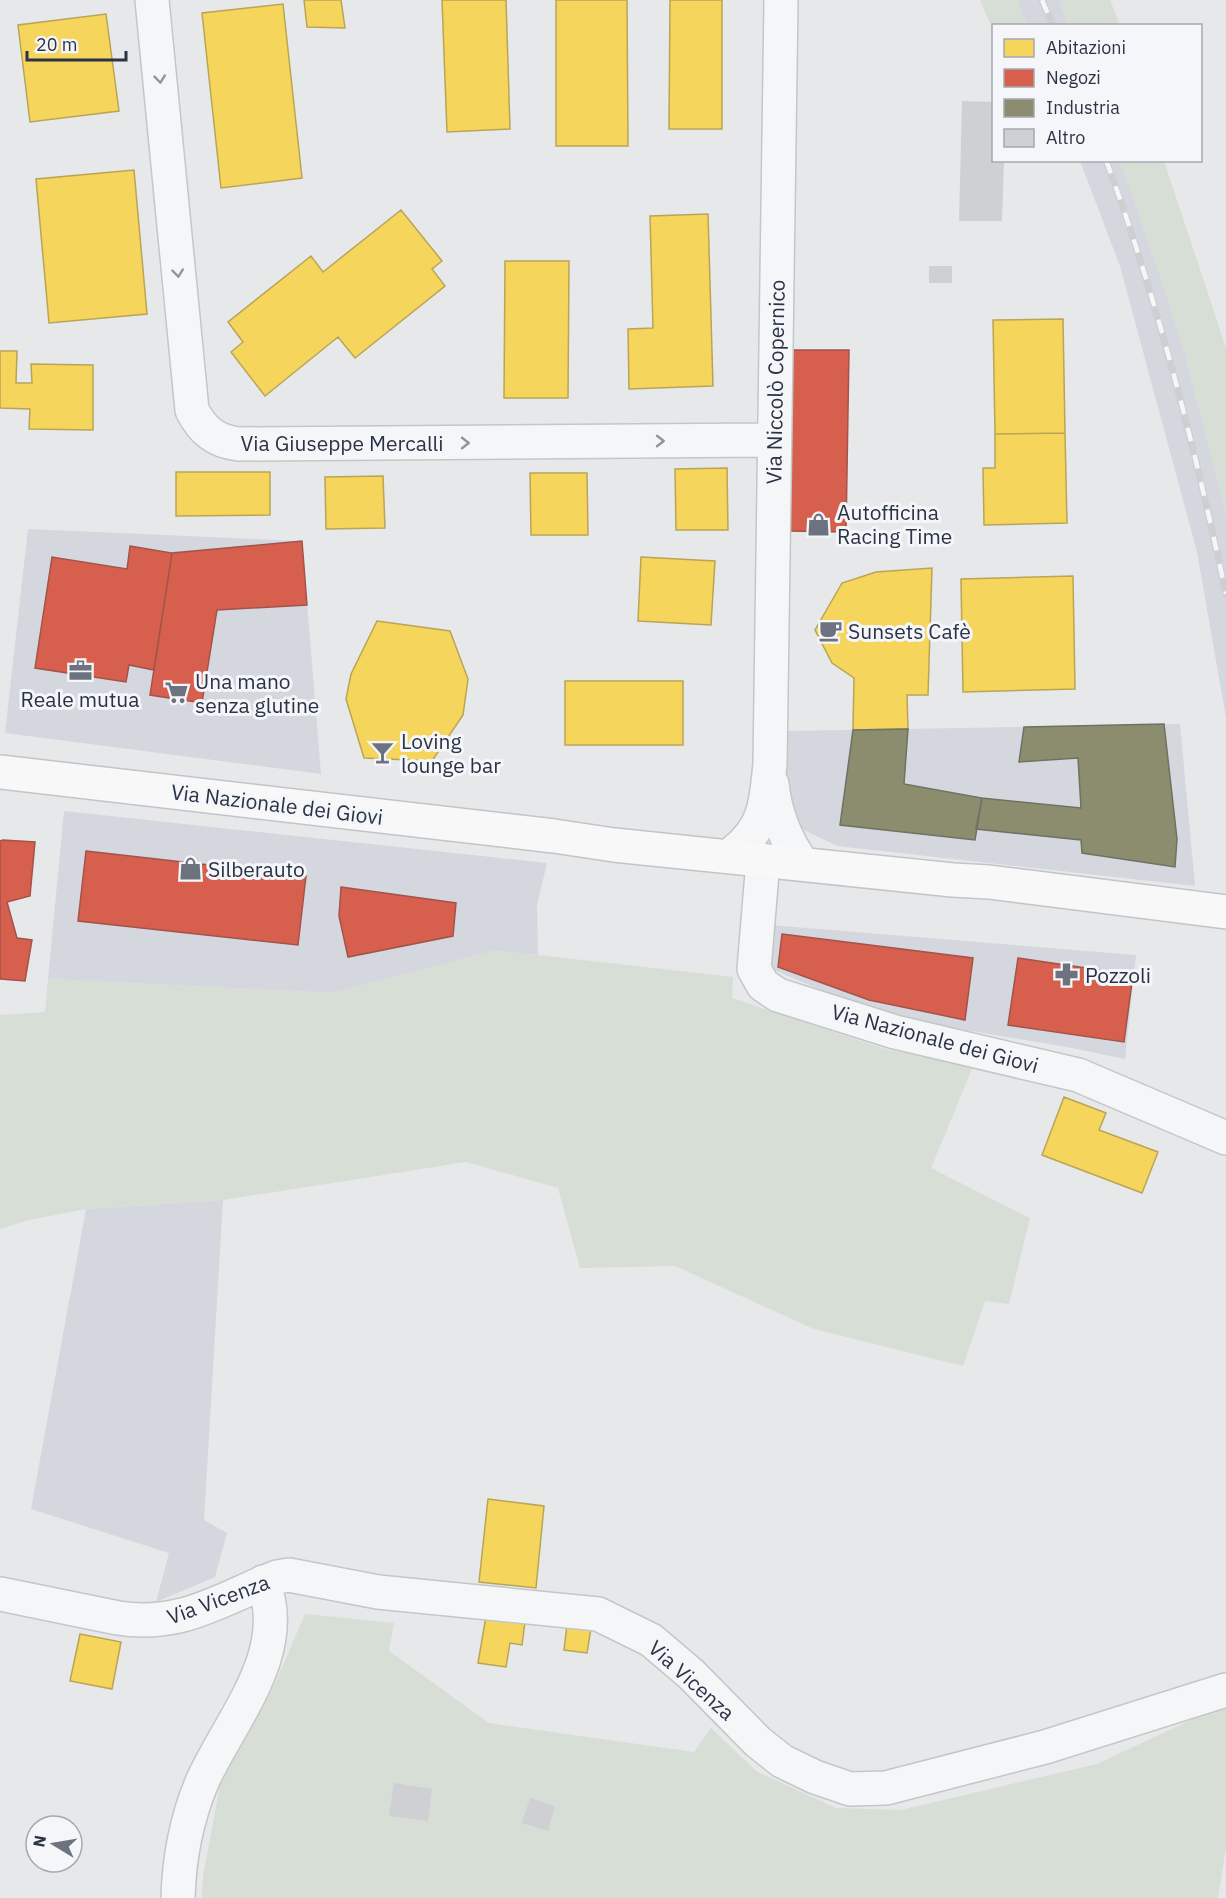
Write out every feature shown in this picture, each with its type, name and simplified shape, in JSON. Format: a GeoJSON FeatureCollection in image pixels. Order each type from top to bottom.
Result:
{"type":"FeatureCollection","features":[{"type":"Feature","properties":{"kind":"main road","name":"Via Nazionale dei Giovi"},"geometry":{"type":"LineString","coordinates":[[0,772],[554,836],[614,838],[1226,912]]}},
{"type":"Feature","properties":{"kind":"main road","name":"Via Nazionale dei Giovi"},"geometry":{"type":"LineString","coordinates":[[749,856],[798,857],[953,873],[989,882]]}},
{"type":"Feature","properties":{"kind":"street","name":"Via Giuseppe Mercalli"},"geometry":{"type":"LineString","coordinates":[[152,0],[192,410],[200,425],[211,435],[224,442],[238,444],[774,440]]}},
{"type":"Feature","properties":{"kind":"street","name":"Via Niccolò Copernico"},"geometry":{"type":"LineString","coordinates":[[749,856],[752,837],[765,805],[770,765],[781,0]]}},
{"type":"Feature","properties":{"kind":"street","name":"Via Niccolò Copernico"},"geometry":{"type":"LineString","coordinates":[[770,765],[777,815],[798,857]]}},
{"type":"Feature","properties":{"kind":"street","name":"Via Nazionale dei Giovi"},"geometry":{"type":"LineString","coordinates":[[749,856],[753,969],[763,985],[777,995],[895,1032],[1078,1075],[1226,1138]]}},
{"type":"Feature","properties":{"kind":"street","name":"Via Vicenza"},"geometry":{"type":"LineString","coordinates":[[0,1594],[118,1618],[159,1621],[196,1611],[262,1582],[289,1575],[366,1590],[598,1614],[651,1640],[691,1674],[758,1742],[782,1761],[815,1777],[850,1789],[886,1788],[1045,1747],[1226,1690]]}},
{"type":"Feature","properties":{"kind":"street"},"geometry":{"type":"LineString","coordinates":[[178,1898],[182,1856],[196,1800],[209,1767],[258,1676],[266,1654],[269,1619],[267,1598],[262,1582]]}},
{"type":"Feature","properties":{"kind":"shaded area"},"geometry":{"type":"Polygon","coordinates":[[[980,0],[1017,0],[1027,24],[992,24],[992,28],[980,0]]]}},
{"type":"Feature","properties":{"kind":"shaded area"},"geometry":{"type":"Polygon","coordinates":[[[1017,0],[1059,0],[1069,24],[1027,24],[1017,0]]]}},
{"type":"Feature","properties":{"kind":"shaded area"},"geometry":{"type":"Polygon","coordinates":[[[1059,0],[1110,0],[1120,24],[1069,24],[1059,0]]]}},
{"type":"Feature","properties":{"kind":"shaded area"},"geometry":{"type":"Polygon","coordinates":[[[1080,162],[1120,162],[1185,354],[1226,514],[1226,718],[1197,552],[1120,266],[1080,162]]]}},
{"type":"Feature","properties":{"kind":"shaded area"},"geometry":{"type":"Polygon","coordinates":[[[1120,162],[1164,162],[1226,348],[1226,514],[1185,354],[1120,162]]]}},
{"type":"Feature","properties":{"kind":"shaded area"},"geometry":{"type":"Polygon","coordinates":[[[28,529],[302,541],[321,774],[5,733],[28,529]]]}},
{"type":"Feature","properties":{"kind":"shaded area"},"geometry":{"type":"Polygon","coordinates":[[[1180,724],[1195,886],[837,846],[804,830],[784,810],[787,731],[1180,724]]]}},
{"type":"Feature","properties":{"kind":"shaded area"},"geometry":{"type":"Polygon","coordinates":[[[64,811],[547,863],[537,905],[538,955],[493,951],[333,993],[48,979],[64,811]]]}},
{"type":"Feature","properties":{"kind":"shaded area"},"geometry":{"type":"Polygon","coordinates":[[[770,925],[1136,955],[1125,1059],[959,1029],[862,1007],[764,966],[770,925]]]}},
{"type":"Feature","properties":{"kind":"shaded area"},"geometry":{"type":"Polygon","coordinates":[[[493,951],[733,977],[732,998],[888,1050],[974,1064],[931,1168],[1030,1218],[1009,1304],[985,1301],[963,1366],[814,1329],[675,1266],[580,1268],[558,1188],[466,1162],[223,1200],[86,1209],[29,1220],[0,1229],[0,1015],[45,1012],[48,979],[333,993],[493,951]]]}},
{"type":"Feature","properties":{"kind":"shaded area"},"geometry":{"type":"Polygon","coordinates":[[[223,1200],[204,1520],[227,1533],[215,1577],[156,1602],[169,1553],[31,1509],[86,1209],[223,1200]]]}},
{"type":"Feature","properties":{"kind":"shaded area"},"geometry":{"type":"Polygon","coordinates":[[[305,1614],[394,1623],[389,1651],[489,1723],[694,1752],[711,1728],[756,1771],[836,1808],[901,1810],[1097,1764],[1195,1718],[1226,1708],[1226,1848],[1218,1898],[202,1898],[203,1877],[220,1785],[274,1686],[305,1614]]]}},
{"type":"Feature","properties":{"kind":"building: Abitazioni"},"geometry":{"type":"Polygon","coordinates":[[[304,0],[341,0],[345,28],[307,27],[304,0]]]}},
{"type":"Feature","properties":{"kind":"building: Abitazioni"},"geometry":{"type":"Polygon","coordinates":[[[442,0],[506,0],[510,129],[447,132],[442,0]]]}},
{"type":"Feature","properties":{"kind":"building: Abitazioni"},"geometry":{"type":"Polygon","coordinates":[[[556,0],[627,0],[628,146],[556,146],[556,0]]]}},
{"type":"Feature","properties":{"kind":"building: Abitazioni"},"geometry":{"type":"Polygon","coordinates":[[[670,0],[722,0],[722,129],[669,129],[670,0]]]}},
{"type":"Feature","properties":{"kind":"building: Abitazioni"},"geometry":{"type":"Polygon","coordinates":[[[283,4],[302,178],[221,188],[202,13],[283,4]]]}},
{"type":"Feature","properties":{"kind":"building: Abitazioni"},"geometry":{"type":"Polygon","coordinates":[[[106,14],[119,111],[30,122],[18,25],[106,14]]]}},
{"type":"Feature","properties":{"kind":"building: Abitazioni"},"geometry":{"type":"Polygon","coordinates":[[[134,170],[147,314],[49,323],[36,179],[134,170]]]}},
{"type":"Feature","properties":{"kind":"building: Abitazioni"},"geometry":{"type":"Polygon","coordinates":[[[401,210],[442,261],[432,269],[445,286],[355,358],[338,337],[265,396],[231,352],[243,342],[228,322],[311,256],[323,272],[401,210]]]}},
{"type":"Feature","properties":{"kind":"building: Abitazioni"},"geometry":{"type":"Polygon","coordinates":[[[708,214],[713,386],[629,389],[628,329],[653,328],[650,216],[708,214]]]}},
{"type":"Feature","properties":{"kind":"building: Abitazioni"},"geometry":{"type":"Polygon","coordinates":[[[505,261],[569,261],[568,398],[504,398],[505,261]]]}},
{"type":"Feature","properties":{"kind":"building: Abitazioni"},"geometry":{"type":"Polygon","coordinates":[[[1063,319],[1065,433],[995,434],[993,320],[1063,319]]]}},
{"type":"Feature","properties":{"kind":"building: Abitazioni"},"geometry":{"type":"Polygon","coordinates":[[[0,351],[17,351],[16,383],[32,383],[31,364],[93,365],[93,430],[29,429],[30,409],[0,408],[0,351]]]}},
{"type":"Feature","properties":{"kind":"building: Abitazioni"},"geometry":{"type":"Polygon","coordinates":[[[1065,433],[1067,523],[984,525],[983,468],[995,468],[995,434],[1065,433]]]}},
{"type":"Feature","properties":{"kind":"building: Abitazioni"},"geometry":{"type":"Polygon","coordinates":[[[727,468],[728,530],[676,530],[675,469],[727,468]]]}},
{"type":"Feature","properties":{"kind":"building: Abitazioni"},"geometry":{"type":"Polygon","coordinates":[[[176,472],[270,472],[270,515],[176,516],[176,472]]]}},
{"type":"Feature","properties":{"kind":"building: Abitazioni"},"geometry":{"type":"Polygon","coordinates":[[[530,473],[587,473],[588,535],[531,535],[530,473]]]}},
{"type":"Feature","properties":{"kind":"building: Abitazioni"},"geometry":{"type":"Polygon","coordinates":[[[383,476],[385,528],[326,529],[325,477],[383,476]]]}},
{"type":"Feature","properties":{"kind":"building: Abitazioni"},"geometry":{"type":"Polygon","coordinates":[[[641,557],[715,561],[711,625],[638,621],[641,557]]]}},
{"type":"Feature","properties":{"kind":"building: Abitazioni"},"geometry":{"type":"Polygon","coordinates":[[[932,568],[928,695],[907,695],[908,729],[853,730],[854,678],[832,663],[815,630],[842,583],[876,572],[932,568]]]}},
{"type":"Feature","properties":{"kind":"building: Abitazioni"},"geometry":{"type":"Polygon","coordinates":[[[1073,576],[1075,689],[963,692],[961,579],[1073,576]]]}},
{"type":"Feature","properties":{"kind":"building: Abitazioni"},"geometry":{"type":"Polygon","coordinates":[[[377,621],[450,631],[468,679],[463,715],[432,761],[364,758],[346,699],[351,674],[377,621]]]}},
{"type":"Feature","properties":{"kind":"building: Abitazioni"},"geometry":{"type":"Polygon","coordinates":[[[565,681],[683,681],[683,745],[565,745],[565,681]]]}},
{"type":"Feature","properties":{"kind":"building: Abitazioni"},"geometry":{"type":"Polygon","coordinates":[[[1064,1097],[1106,1113],[1099,1130],[1158,1152],[1142,1193],[1042,1155],[1064,1097]]]}},
{"type":"Feature","properties":{"kind":"building: Abitazioni"},"geometry":{"type":"Polygon","coordinates":[[[488,1499],[544,1506],[536,1588],[479,1582],[488,1499]]]}},
{"type":"Feature","properties":{"kind":"building: Abitazioni"},"geometry":{"type":"Polygon","coordinates":[[[486,1616],[525,1622],[522,1645],[510,1643],[506,1667],[478,1663],[486,1616]]]}},
{"type":"Feature","properties":{"kind":"building: Abitazioni"},"geometry":{"type":"Polygon","coordinates":[[[567,1625],[591,1628],[587,1653],[564,1650],[567,1625]]]}},
{"type":"Feature","properties":{"kind":"building: Abitazioni"},"geometry":{"type":"Polygon","coordinates":[[[80,1634],[121,1642],[112,1689],[70,1681],[80,1634]]]}},
{"type":"Feature","properties":{"kind":"building: Negozi"},"geometry":{"type":"Polygon","coordinates":[[[790,350],[849,350],[846,532],[788,531],[790,350]]]}},
{"type":"Feature","properties":{"kind":"building: Negozi"},"geometry":{"type":"Polygon","coordinates":[[[302,541],[307,605],[217,610],[202,703],[150,695],[172,553],[302,541]]]}},
{"type":"Feature","properties":{"kind":"building: Negozi"},"geometry":{"type":"Polygon","coordinates":[[[130,546],[172,553],[154,670],[129,665],[126,682],[35,668],[52,557],[127,569],[130,546]]]}},
{"type":"Feature","properties":{"kind":"building: Negozi"},"geometry":{"type":"Polygon","coordinates":[[[0,841],[35,842],[30,896],[7,902],[17,938],[32,940],[25,981],[0,979],[0,841]]]}},
{"type":"Feature","properties":{"kind":"building: Negozi"},"geometry":{"type":"Polygon","coordinates":[[[86,851],[306,876],[298,945],[78,921],[86,851]]]}},
{"type":"Feature","properties":{"kind":"building: Negozi"},"geometry":{"type":"Polygon","coordinates":[[[341,887],[456,903],[453,936],[348,957],[339,916],[341,887]]]}},
{"type":"Feature","properties":{"kind":"building: Negozi"},"geometry":{"type":"Polygon","coordinates":[[[782,934],[973,958],[965,1020],[869,1000],[778,967],[782,934]]]}},
{"type":"Feature","properties":{"kind":"building: Negozi"},"geometry":{"type":"Polygon","coordinates":[[[1018,958],[1133,975],[1124,1042],[1008,1025],[1018,958]]]}},
{"type":"Feature","properties":{"kind":"building: Industria"},"geometry":{"type":"Polygon","coordinates":[[[1164,724],[1177,839],[1175,867],[1082,853],[1081,840],[976,829],[982,798],[1081,808],[1078,758],[1019,762],[1024,727],[1164,724]]]}},
{"type":"Feature","properties":{"kind":"building: Industria"},"geometry":{"type":"Polygon","coordinates":[[[908,729],[904,784],[982,798],[975,840],[840,825],[853,730],[908,729]]]}},
{"type":"Feature","properties":{"kind":"building: Altro"},"geometry":{"type":"Polygon","coordinates":[[[962,101],[992,102],[992,162],[1004,162],[1002,221],[959,221],[962,101]]]}},
{"type":"Feature","properties":{"kind":"building: Altro"},"geometry":{"type":"Polygon","coordinates":[[[929,266],[952,266],[952,283],[929,283],[929,266]]]}},
{"type":"Feature","properties":{"kind":"building: Altro"},"geometry":{"type":"Polygon","coordinates":[[[394,1783],[432,1789],[428,1821],[389,1816],[394,1783]]]}},
{"type":"Feature","properties":{"kind":"building: Altro"},"geometry":{"type":"Polygon","coordinates":[[[530,1798],[555,1806],[548,1831],[522,1823],[530,1798]]]}},
{"type":"Feature","properties":{"kind":"railway"},"geometry":{"type":"LineString","coordinates":[[1042,0],[1052,24]]}},
{"type":"Feature","properties":{"kind":"railway"},"geometry":{"type":"LineString","coordinates":[[1107,162],[1125,213],[1174,375],[1226,594]]}},
{"type":"Feature","properties":{"kind":"place","name":"Autofficina Racing Time"},"geometry":{"type":"Point","coordinates":[819,524]}},
{"type":"Feature","properties":{"kind":"place","name":"Sunsets Cafè"},"geometry":{"type":"Point","coordinates":[830,631]}},
{"type":"Feature","properties":{"kind":"place","name":"Reale mutua"},"geometry":{"type":"Point","coordinates":[80,671]}},
{"type":"Feature","properties":{"kind":"place","name":"Una mano senza glutine"},"geometry":{"type":"Point","coordinates":[177,693]}},
{"type":"Feature","properties":{"kind":"place","name":"Loving lounge bar"},"geometry":{"type":"Point","coordinates":[383,753]}},
{"type":"Feature","properties":{"kind":"place","name":"Silberauto"},"geometry":{"type":"Point","coordinates":[190,869]}},
{"type":"Feature","properties":{"kind":"place","name":"Pozzoli"},"geometry":{"type":"Point","coordinates":[1067,975]}}]}
